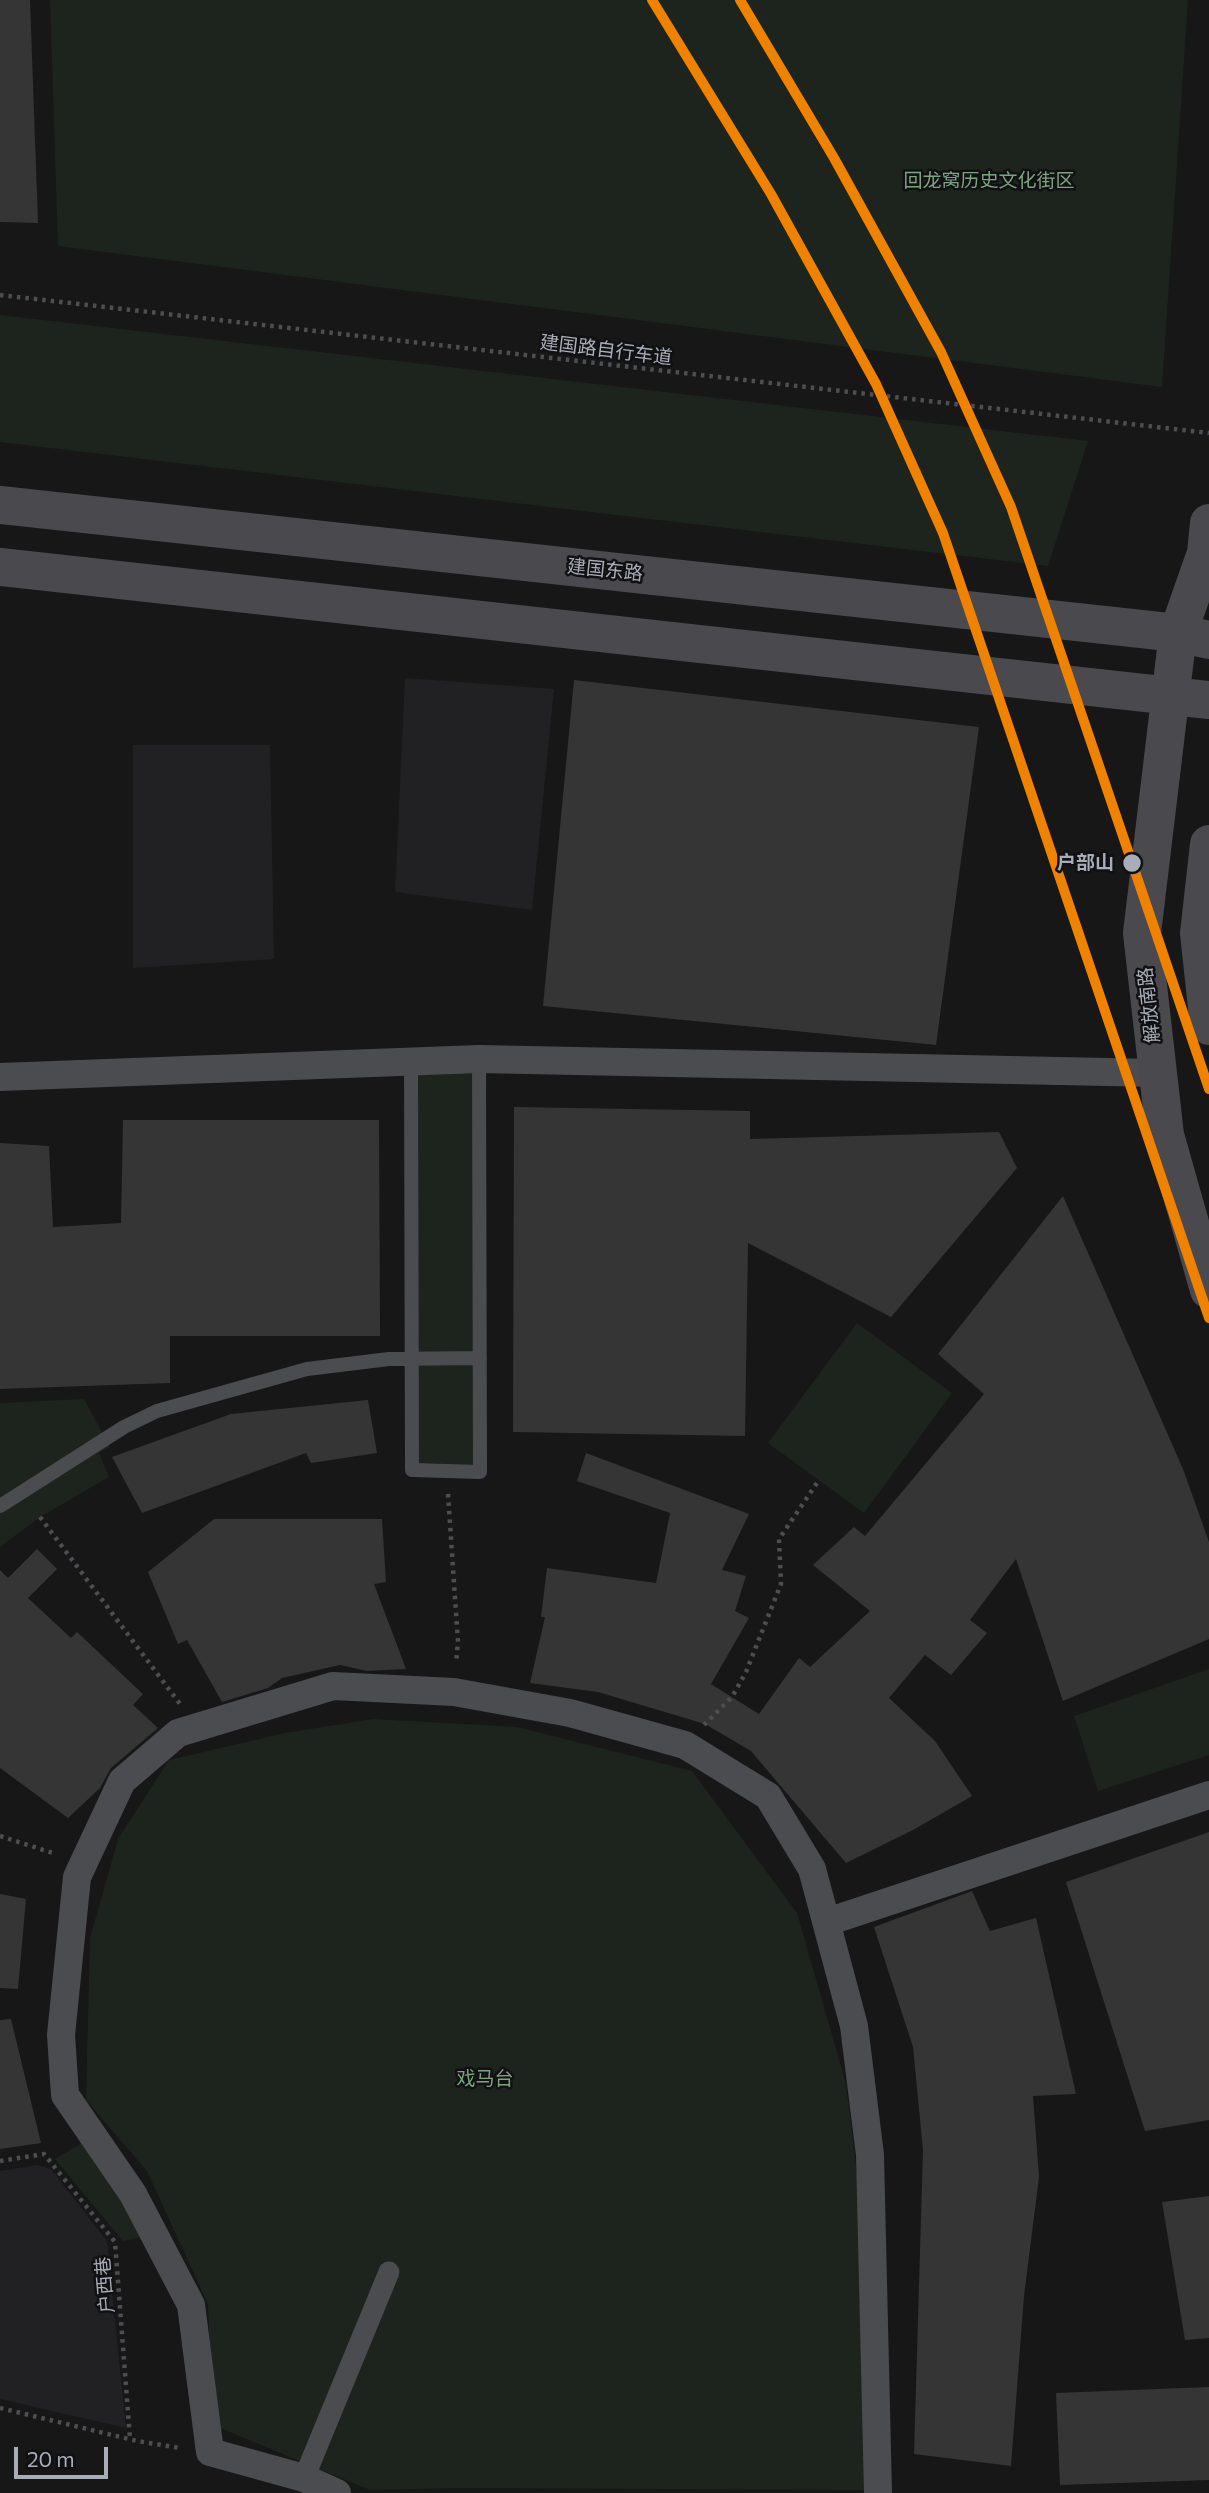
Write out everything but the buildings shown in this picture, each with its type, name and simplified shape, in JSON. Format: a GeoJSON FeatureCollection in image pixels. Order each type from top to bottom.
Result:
{"type":"FeatureCollection","features":[{"type":"Feature","properties":{"kind":"main road","name":"建国东路"},"geometry":{"type":"LineString","coordinates":[[0,505],[1194,636]]}},
{"type":"Feature","properties":{"kind":"main road","name":"解放南路"},"geometry":{"type":"LineString","coordinates":[[1208,546],[1194,636],[1169,696],[1142,933],[1165,1135],[1209,1290]]}},
{"type":"Feature","properties":{"kind":"main road"},"geometry":{"type":"LineString","coordinates":[[0,566],[1209,701]]}},
{"type":"Feature","properties":{"kind":"main road"},"geometry":{"type":"LineString","coordinates":[[1209,844],[1199,933],[1209,1026]]}},
{"type":"Feature","properties":{"kind":"street"},"geometry":{"type":"LineString","coordinates":[[0,1077],[479,1059],[1156,1073]]}},
{"type":"Feature","properties":{"kind":"street"},"geometry":{"type":"LineString","coordinates":[[337,2493],[304,2478],[210,2452],[191,2305],[133,2193],[65,2095],[61,2035],[77,1877],[122,1781],[178,1732],[333,1686],[454,1692],[570,1713],[685,1745],[768,1796],[812,1869],[854,2026],[870,2155],[878,2493]]}},
{"type":"Feature","properties":{"kind":"street"},"geometry":{"type":"LineString","coordinates":[[827,1922],[1209,1795]]}},
{"type":"Feature","properties":{"kind":"street"},"geometry":{"type":"LineString","coordinates":[[304,2478],[389,2272]]}},
{"type":"Feature","properties":{"kind":"lane"},"geometry":{"type":"LineString","coordinates":[[411,1060],[412,1470],[480,1472],[479,1059]]}},
{"type":"Feature","properties":{"kind":"lane"},"geometry":{"type":"LineString","coordinates":[[0,1506],[124,1427],[157,1411],[307,1369],[411,1358],[480,1358]]}},
{"type":"Feature","properties":{"kind":"path","name":"建国路自行车道"},"geometry":{"type":"LineString","coordinates":[[0,295],[1209,433]]}},
{"type":"Feature","properties":{"kind":"path"},"geometry":{"type":"LineString","coordinates":[[447,1471],[458,1642]]}},
{"type":"Feature","properties":{"kind":"path"},"geometry":{"type":"LineString","coordinates":[[685,1745],[732,1698],[746,1672],[780,1584],[779,1539],[819,1480]]}},
{"type":"Feature","properties":{"kind":"path"},"geometry":{"type":"LineString","coordinates":[[40,1517],[197,1727]]}},
{"type":"Feature","properties":{"kind":"path"},"geometry":{"type":"LineString","coordinates":[[0,1836],[83,1862]]}},
{"type":"Feature","properties":{"kind":"path","name":"户西巷"},"geometry":{"type":"LineString","coordinates":[[0,2161],[44,2154],[115,2242],[130,2439]]}},
{"type":"Feature","properties":{"kind":"path"},"geometry":{"type":"LineString","coordinates":[[0,2408],[130,2439],[210,2452]]}},
{"type":"Feature","properties":{"kind":"shaded area"},"geometry":{"type":"Polygon","coordinates":[[[405,678],[554,689],[532,910],[395,892],[405,678]]]}},
{"type":"Feature","properties":{"kind":"shaded area"},"geometry":{"type":"Polygon","coordinates":[[[133,745],[270,745],[274,959],[133,968],[133,745]]]}},
{"type":"Feature","properties":{"kind":"shaded area"},"geometry":{"type":"Polygon","coordinates":[[[37,2165],[51,2169],[107,2241],[126,2428],[0,2399],[0,2171],[37,2165]]]}},
{"type":"Feature","properties":{"kind":"green space","name":"回龙窝历史文化街区"},"geometry":{"type":"Polygon","coordinates":[[[50,0],[1188,0],[1162,387],[58,246],[50,0]]]}},
{"type":"Feature","properties":{"kind":"green space"},"geometry":{"type":"Polygon","coordinates":[[[0,315],[1088,441],[1048,566],[0,442],[0,315]]]}},
{"type":"Feature","properties":{"kind":"green space"},"geometry":{"type":"Polygon","coordinates":[[[411,1071],[479,1072],[480,1472],[412,1470],[411,1071]]]}},
{"type":"Feature","properties":{"kind":"green space"},"geometry":{"type":"Polygon","coordinates":[[[857,1323],[952,1393],[864,1513],[768,1443],[857,1323]]]}},
{"type":"Feature","properties":{"kind":"green space"},"geometry":{"type":"Polygon","coordinates":[[[84,1399],[110,1447],[99,1453],[109,1477],[40,1517],[0,1547],[0,1403],[84,1399]]]}},
{"type":"Feature","properties":{"kind":"green space"},"geometry":{"type":"Polygon","coordinates":[[[1209,1669],[1209,1755],[1098,1791],[1074,1716],[1209,1669]]]}},
{"type":"Feature","properties":{"kind":"green space","name":"戏马台"},"geometry":{"type":"Polygon","coordinates":[[[373,1719],[517,1727],[692,1771],[797,1913],[846,2084],[863,2222],[868,2490],[370,2490],[213,2425],[208,2304],[147,2171],[86,2100],[90,1938],[118,1839],[169,1760],[285,1733],[373,1719]]]}},
{"type":"Feature","properties":{"kind":"green space"},"geometry":{"type":"Polygon","coordinates":[[[87,2140],[146,2236],[123,2241],[55,2159],[87,2140]]]}},
{"type":"Feature","properties":{"kind":"transit line"},"geometry":{"type":"LineString","coordinates":[[652,0],[771,194],[876,384],[943,533],[1209,1318]]}},
{"type":"Feature","properties":{"kind":"transit line"},"geometry":{"type":"LineString","coordinates":[[740,0],[834,158],[941,352],[1011,507],[1209,1089]]}},
{"type":"Feature","properties":{"kind":"place","name":"户部山"},"geometry":{"type":"Point","coordinates":[1132,863]}}]}
